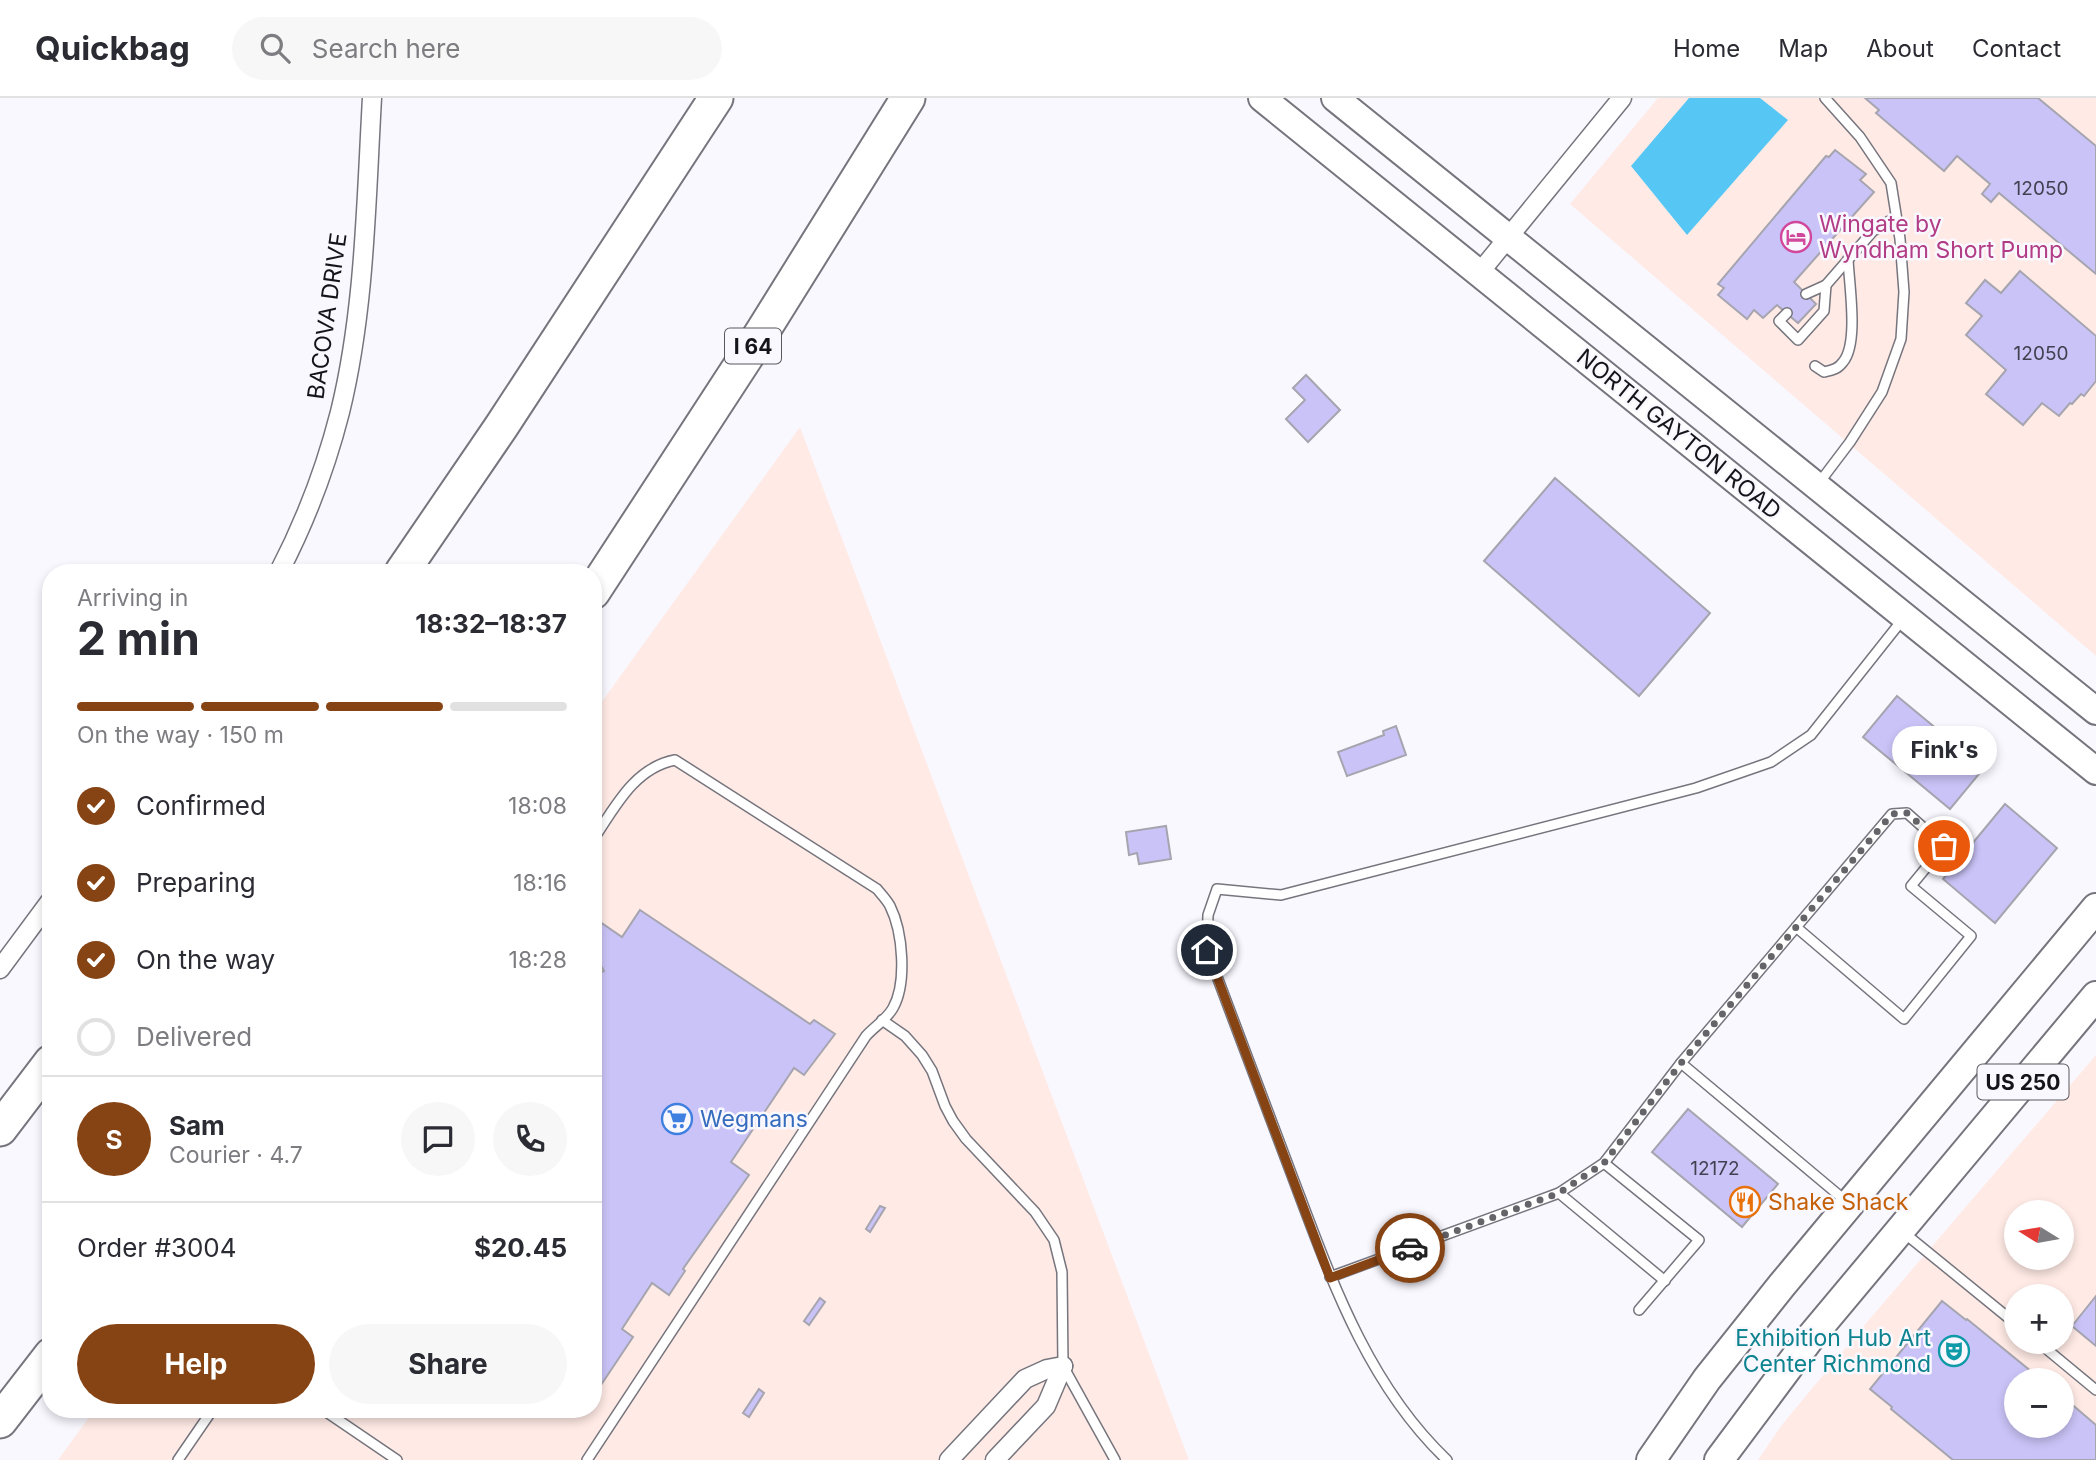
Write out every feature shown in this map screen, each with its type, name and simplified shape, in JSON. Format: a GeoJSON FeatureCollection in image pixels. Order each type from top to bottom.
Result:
{"type":"FeatureCollection","features":[{"type":"Feature","properties":{"kind":"highway"},"geometry":{"type":"LineString","coordinates":[[407,564],[501,427],[716,98]]}},
{"type":"Feature","properties":{"kind":"highway","name":"I 64"},"geometry":{"type":"LineString","coordinates":[[602,578],[761,334],[908,98]]}},
{"type":"Feature","properties":{"kind":"highway"},"geometry":{"type":"LineString","coordinates":[[0,1129],[42,1074]]}},
{"type":"Feature","properties":{"kind":"highway"},"geometry":{"type":"LineString","coordinates":[[0,1421],[42,1366]]}},
{"type":"Feature","properties":{"kind":"main road","name":"NORTH GAYTON ROAD"},"geometry":{"type":"LineString","coordinates":[[1262,98],[2096,771]]}},
{"type":"Feature","properties":{"kind":"main road","name":"NORTH GAYTON ROAD"},"geometry":{"type":"LineString","coordinates":[[1335,98],[2096,711]]}},
{"type":"Feature","properties":{"kind":"main road","name":"US 250"},"geometry":{"type":"LineString","coordinates":[[1651,1460],[1707,1379],[1849,1203],[2096,908]]}},
{"type":"Feature","properties":{"kind":"main road","name":"US 250"},"geometry":{"type":"LineString","coordinates":[[1719,1460],[1810,1338],[2096,996]]}},
{"type":"Feature","properties":{"kind":"street","name":"BACOVA DRIVE"},"geometry":{"type":"LineString","coordinates":[[283,564],[295,541],[321,472],[340,412],[355,329],[372,98]]}},
{"type":"Feature","properties":{"kind":"street"},"geometry":{"type":"LineString","coordinates":[[1480,272],[1622,98]]}},
{"type":"Feature","properties":{"kind":"street"},"geometry":{"type":"LineString","coordinates":[[0,969],[42,912]]}},
{"type":"Feature","properties":{"kind":"street"},"geometry":{"type":"LineString","coordinates":[[949,1460],[1025,1379],[1047,1369],[1063,1366]]}},
{"type":"Feature","properties":{"kind":"street"},"geometry":{"type":"LineString","coordinates":[[996,1460],[1046,1406],[1063,1366]]}},
{"type":"Feature","properties":{"kind":"lane"},"geometry":{"type":"LineString","coordinates":[[1817,486],[1850,442],[1882,392],[1901,339],[1904,292],[1900,239],[1891,183],[1860,137],[1825,98]]}},
{"type":"Feature","properties":{"kind":"lane"},"geometry":{"type":"LineString","coordinates":[[1806,293],[1826,285],[1873,230],[1896,217]]}},
{"type":"Feature","properties":{"kind":"lane"},"geometry":{"type":"LineString","coordinates":[[1815,366],[1824,372],[1837,369],[1846,360],[1852,345],[1848,259]]}},
{"type":"Feature","properties":{"kind":"lane"},"geometry":{"type":"LineString","coordinates":[[1787,313],[1779,321],[1798,340],[1824,311],[1826,285]]}},
{"type":"Feature","properties":{"kind":"lane"},"geometry":{"type":"LineString","coordinates":[[1447,1460],[1406,1413],[1377,1371],[1330,1278],[1207,950],[1208,915],[1217,889],[1281,895],[1696,788],[1771,762],[1811,735],[1904,617]]}},
{"type":"Feature","properties":{"kind":"lane"},"geometry":{"type":"LineString","coordinates":[[587,1460],[858,1047],[874,1026],[892,1010],[902,969],[897,923],[889,905],[877,889],[675,760],[651,767],[639,777],[602,827]]}},
{"type":"Feature","properties":{"kind":"lane"},"geometry":{"type":"LineString","coordinates":[[1330,1278],[1559,1193],[1604,1163],[1681,1063],[1796,927],[1892,814],[1907,813],[1944,846],[1912,886],[1971,936],[1904,1019],[1796,927]]}},
{"type":"Feature","properties":{"kind":"lane"},"geometry":{"type":"LineString","coordinates":[[882,1020],[905,1036],[922,1055],[932,1071],[953,1121],[966,1139],[1035,1212],[1054,1240],[1062,1272],[1063,1366],[1115,1460]]}},
{"type":"Feature","properties":{"kind":"lane"},"geometry":{"type":"LineString","coordinates":[[1681,1063],[1849,1203]]}},
{"type":"Feature","properties":{"kind":"lane"},"geometry":{"type":"LineString","coordinates":[[1604,1163],[1699,1241],[1639,1310]]}},
{"type":"Feature","properties":{"kind":"lane"},"geometry":{"type":"LineString","coordinates":[[1559,1193],[1665,1281]]}},
{"type":"Feature","properties":{"kind":"lane"},"geometry":{"type":"LineString","coordinates":[[1899,1229],[2004,1314]]}},
{"type":"Feature","properties":{"kind":"lane"},"geometry":{"type":"LineString","coordinates":[[2052,1354],[2096,1390]]}},
{"type":"Feature","properties":{"kind":"lane"},"geometry":{"type":"LineString","coordinates":[[178,1460],[207,1418]]}},
{"type":"Feature","properties":{"kind":"lane"},"geometry":{"type":"LineString","coordinates":[[334,1418],[397,1460]]}},
{"type":"Feature","properties":{"kind":"shaded area"},"geometry":{"type":"Polygon","coordinates":[[[1658,98],[2096,98],[2096,656],[1570,204],[1658,98]]]}},
{"type":"Feature","properties":{"kind":"shaded area"},"geometry":{"type":"Polygon","coordinates":[[[800,427],[1189,1460],[58,1460],[88,1418],[602,1418],[602,702],[800,427]]]}},
{"type":"Feature","properties":{"kind":"shaded area"},"geometry":{"type":"Polygon","coordinates":[[[2096,1055],[2096,1460],[1758,1460],[1781,1426],[2096,1055]]]}},
{"type":"Feature","properties":{"kind":"water"},"geometry":{"type":"Polygon","coordinates":[[[1689,98],[1760,98],[1788,120],[1687,235],[1631,166],[1689,98]]]}},
{"type":"Feature","properties":{"kind":"building"},"geometry":{"type":"Polygon","coordinates":[[[1865,98],[2038,98],[2096,146],[2096,274],[1999,193],[1991,202],[1982,194],[1990,184],[1957,156],[1944,171],[1876,113],[1879,110],[1865,98]]]}},
{"type":"Feature","properties":{"kind":"building","name":"Wingate by Wyndham Short Pump"},"geometry":{"type":"Polygon","coordinates":[[[1835,150],[1866,174],[1860,180],[1874,192],[1794,282],[1816,304],[1798,323],[1777,305],[1763,318],[1754,310],[1747,319],[1718,295],[1724,288],[1718,284],[1826,156],[1829,157],[1835,150]]]}},
{"type":"Feature","properties":{"kind":"building"},"geometry":{"type":"Polygon","coordinates":[[[2020,271],[2096,336],[2096,381],[2084,396],[2081,394],[2059,416],[2042,403],[2023,425],[1986,394],[2006,370],[1966,335],[1982,316],[1966,303],[1985,280],[2001,293],[2020,271]]]}},
{"type":"Feature","properties":{"kind":"building"},"geometry":{"type":"Polygon","coordinates":[[[1306,375],[1340,410],[1308,442],[1286,419],[1305,400],[1293,388],[1306,375]]]}},
{"type":"Feature","properties":{"kind":"building"},"geometry":{"type":"Polygon","coordinates":[[[1555,478],[1710,613],[1639,696],[1484,561],[1555,478]]]}},
{"type":"Feature","properties":{"kind":"building"},"geometry":{"type":"Polygon","coordinates":[[[1897,696],[1984,768],[1950,809],[1863,737],[1897,696]]]}},
{"type":"Feature","properties":{"kind":"building"},"geometry":{"type":"Polygon","coordinates":[[[1396,726],[1406,755],[1347,776],[1338,752],[1384,735],[1383,731],[1396,726]]]}},
{"type":"Feature","properties":{"kind":"building"},"geometry":{"type":"Polygon","coordinates":[[[2005,804],[2057,848],[1995,923],[1943,879],[2005,804]]]}},
{"type":"Feature","properties":{"kind":"building"},"geometry":{"type":"Polygon","coordinates":[[[1166,826],[1171,859],[1139,864],[1137,853],[1129,855],[1126,832],[1166,826]]]}},
{"type":"Feature","properties":{"kind":"building","name":"Wegmans"},"geometry":{"type":"Polygon","coordinates":[[[640,910],[810,1024],[814,1020],[835,1034],[804,1075],[794,1068],[731,1162],[749,1175],[683,1269],[685,1271],[669,1295],[652,1283],[622,1329],[633,1337],[602,1384],[602,923],[622,937],[640,910]]]}},
{"type":"Feature","properties":{"kind":"building"},"geometry":{"type":"Polygon","coordinates":[[[1688,1109],[1778,1184],[1742,1227],[1652,1152],[1688,1109]]]}},
{"type":"Feature","properties":{"kind":"building"},"geometry":{"type":"Polygon","coordinates":[[[880,1206],[885,1208],[870,1232],[866,1229],[880,1206]]]}},
{"type":"Feature","properties":{"kind":"building"},"geometry":{"type":"Polygon","coordinates":[[[2096,1296],[2096,1346],[2074,1328],[2074,1324],[2096,1296]]]}},
{"type":"Feature","properties":{"kind":"building"},"geometry":{"type":"Polygon","coordinates":[[[820,1298],[825,1302],[809,1325],[804,1321],[820,1298]]]}},
{"type":"Feature","properties":{"kind":"building","name":"Exhibition Hub Art Center Richmond"},"geometry":{"type":"Polygon","coordinates":[[[1942,1301],[2004,1349],[2004,1354],[2010,1354],[2027,1368],[2004,1368],[2004,1438],[2074,1438],[2074,1406],[2096,1425],[2096,1460],[1953,1460],[1870,1389],[1942,1301]]]}},
{"type":"Feature","properties":{"kind":"building"},"geometry":{"type":"Polygon","coordinates":[[[759,1389],[764,1393],[749,1417],[743,1413],[759,1389]]]}},
{"type":"Feature","properties":{"kind":"way so far"},"geometry":{"type":"LineString","coordinates":[[1410,1248],[1559,1193],[1604,1163],[1681,1063],[1892,814],[1907,813],[1944,846]]}},
{"type":"Feature","properties":{"kind":"place","name":"Wingate by Wyndham Short Pump"},"geometry":{"type":"Point","coordinates":[1796,237]}},
{"type":"Feature","properties":{"kind":"place","name":"Fink's"},"geometry":{"type":"Point","coordinates":[1944,846]}},
{"type":"Feature","properties":{"kind":"place","name":"Wegmans"},"geometry":{"type":"Point","coordinates":[677,1119]}},
{"type":"Feature","properties":{"kind":"place","name":"Shake Shack"},"geometry":{"type":"Point","coordinates":[1745,1202]}},
{"type":"Feature","properties":{"kind":"place","name":"Exhibition Hub Art Center Richmond"},"geometry":{"type":"Point","coordinates":[1954,1351]}},
{"type":"Feature","properties":{"kind":"route"},"geometry":{"type":"LineString","coordinates":[[1207,950],[1330,1278],[1410,1248]]}}]}
